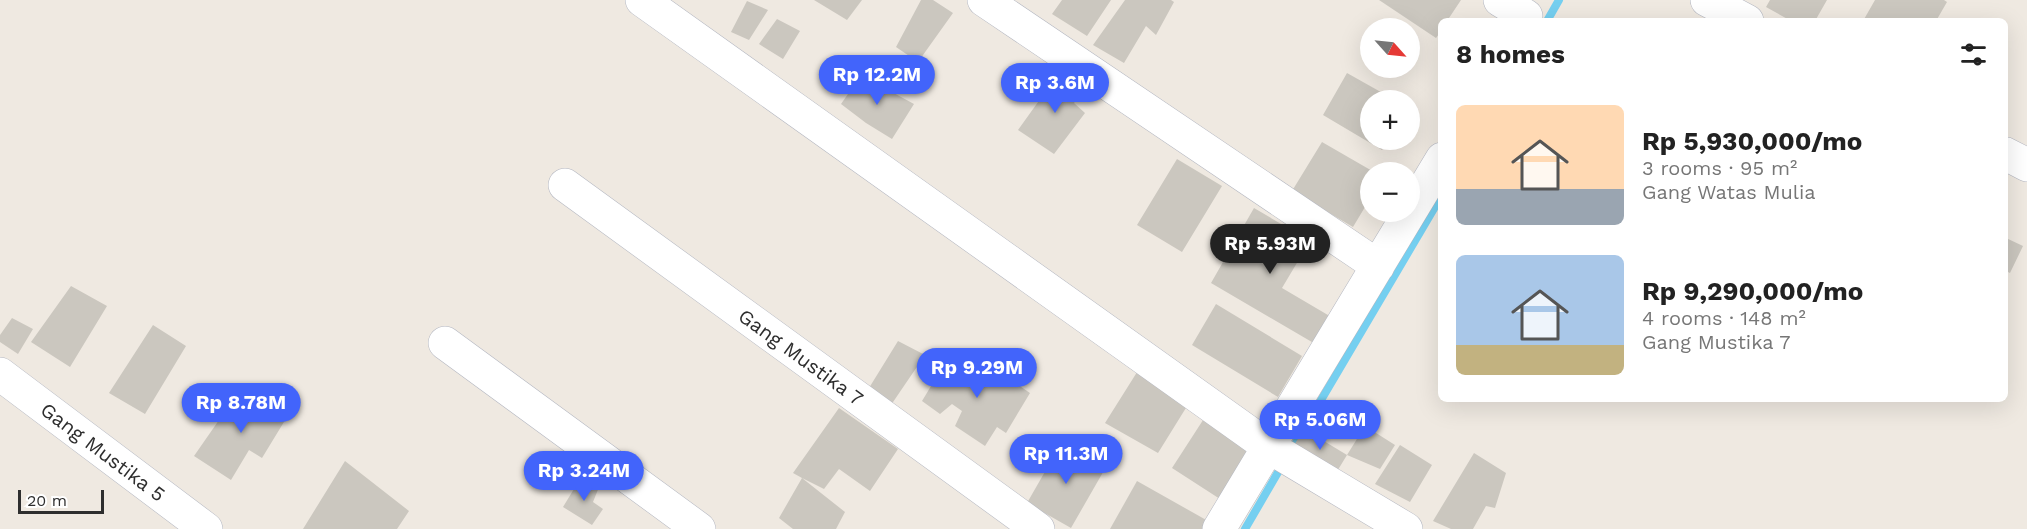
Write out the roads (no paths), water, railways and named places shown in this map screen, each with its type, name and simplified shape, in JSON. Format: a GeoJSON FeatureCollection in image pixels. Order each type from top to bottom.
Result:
{"type":"FeatureCollection","features":[{"type":"Feature","properties":{"kind":"street"},"geometry":{"type":"LineString","coordinates":[[642,0],[1270,448],[1406,529]]}},
{"type":"Feature","properties":{"kind":"street"},"geometry":{"type":"LineString","coordinates":[[984,0],[1378,266]]}},
{"type":"Feature","properties":{"kind":"street"},"geometry":{"type":"LineString","coordinates":[[1707,0],[1741,18]]}},
{"type":"Feature","properties":{"kind":"street"},"geometry":{"type":"LineString","coordinates":[[2008,155],[2027,165]]}},
{"type":"Feature","properties":{"kind":"street"},"geometry":{"type":"LineString","coordinates":[[1219,529],[1270,448],[1438,166]]}},
{"type":"Feature","properties":{"kind":"street","name":"Gang Mustika 7"},"geometry":{"type":"LineString","coordinates":[[565,185],[1038,529]]}},
{"type":"Feature","properties":{"kind":"street"},"geometry":{"type":"LineString","coordinates":[[445,343],[699,529]]}},
{"type":"Feature","properties":{"kind":"street","name":"Gang Mustika 5"},"geometry":{"type":"LineString","coordinates":[[0,375],[207,529]]}},
{"type":"Feature","properties":{"kind":"waterway"},"geometry":{"type":"LineString","coordinates":[[1549,18],[1559,0]]}},
{"type":"Feature","properties":{"kind":"waterway"},"geometry":{"type":"LineString","coordinates":[[1291,451],[1438,202]]}},
{"type":"Feature","properties":{"kind":"waterway"},"geometry":{"type":"LineString","coordinates":[[1245,529],[1284,462]]}}]}
